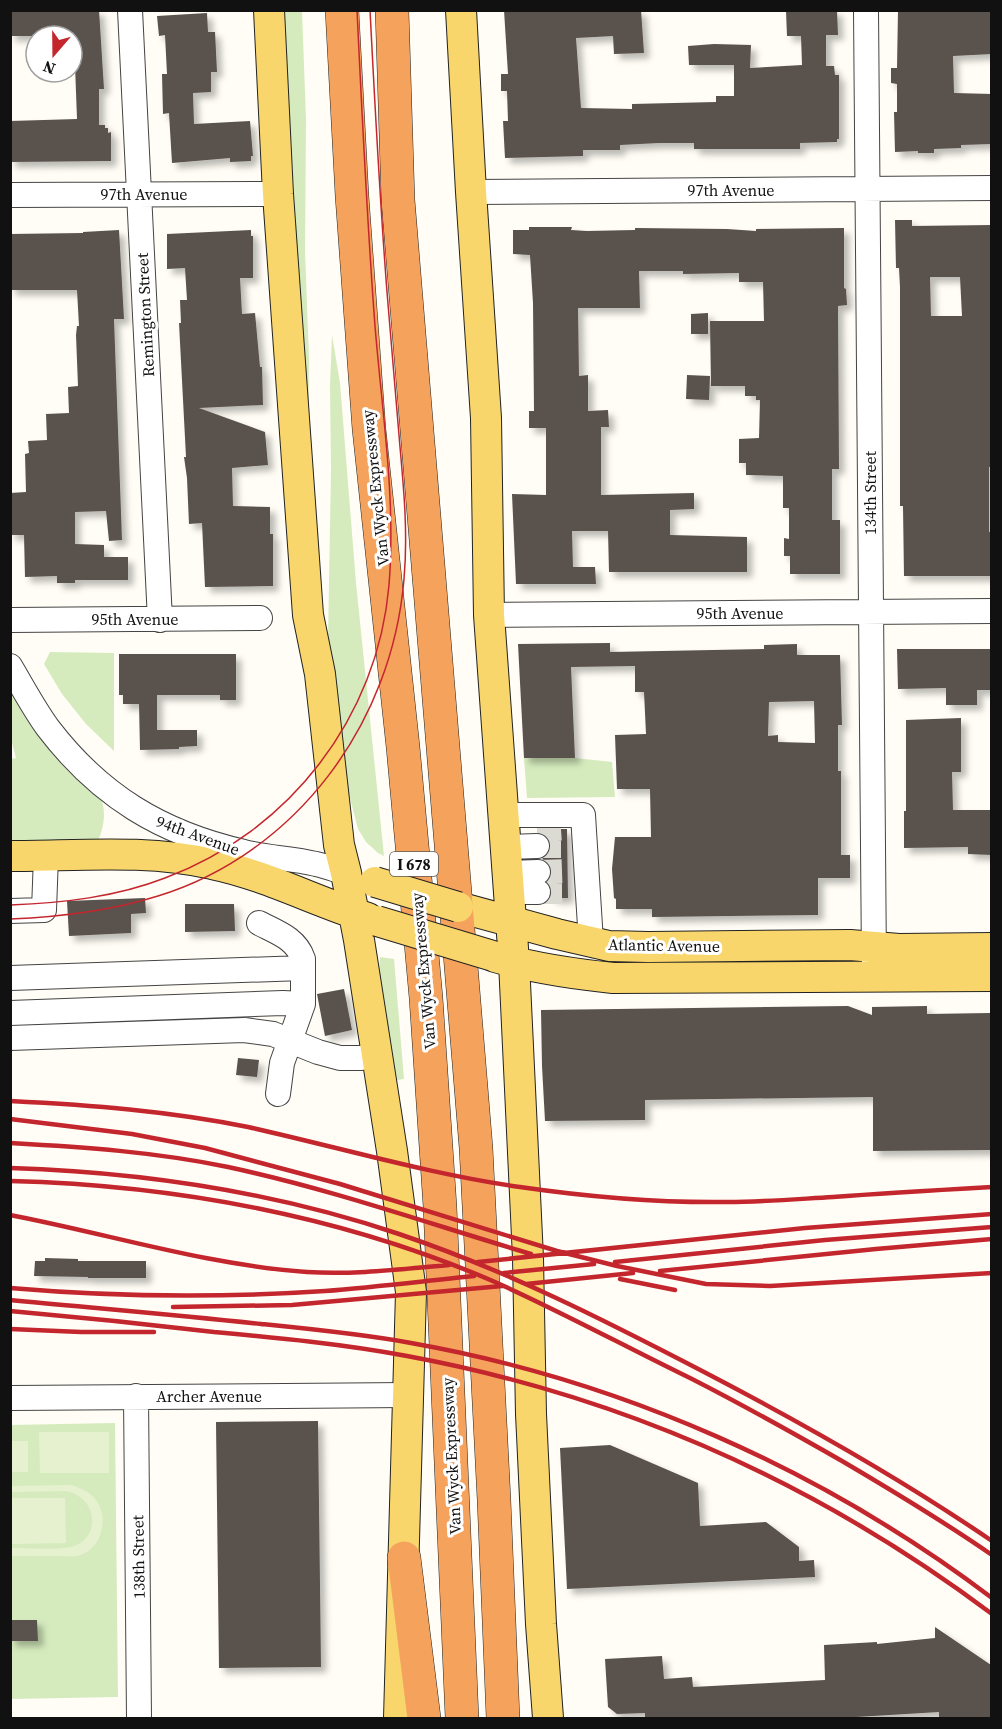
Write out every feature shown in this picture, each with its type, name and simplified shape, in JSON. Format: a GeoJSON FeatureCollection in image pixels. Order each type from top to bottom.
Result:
{"type":"FeatureCollection","features":[{"type":"Feature","properties":{"kind":"highway","name":"Van Wyck Expressway"},"geometry":{"type":"LineString","coordinates":[[342,10],[352,196],[369,429],[403,747],[426,998],[440,1207],[462,1719]]}},
{"type":"Feature","properties":{"kind":"highway","name":"I 678"},"geometry":{"type":"LineString","coordinates":[[392,10],[398,200],[476,1148],[503,1719]]}},
{"type":"Feature","properties":{"kind":"highway"},"geometry":{"type":"LineString","coordinates":[[404,1558],[424,1719]]}},
{"type":"Feature","properties":{"kind":"main road"},"geometry":{"type":"LineString","coordinates":[[269,10],[278,194],[308,615],[320,674],[339,845],[346,873],[366,917],[377,1056],[411,1292],[399,1719]]}},
{"type":"Feature","properties":{"kind":"main road"},"geometry":{"type":"LineString","coordinates":[[461,10],[486,418],[489,615],[515,860],[499,919],[528,1258],[531,1414],[548,1719]]}},
{"type":"Feature","properties":{"kind":"main road","name":"94th Avenue"},"geometry":{"type":"LineString","coordinates":[[10,856],[140,855],[204,862],[249,875],[366,917]]}},
{"type":"Feature","properties":{"kind":"main road","name":"Atlantic Avenue"},"geometry":{"type":"LineString","coordinates":[[346,873],[499,919],[609,946],[840,945],[874,962]]}},
{"type":"Feature","properties":{"kind":"main road","name":"Atlantic Avenue"},"geometry":{"type":"LineString","coordinates":[[366,917],[504,959],[613,978],[874,962],[992,976]]}},
{"type":"Feature","properties":{"kind":"main road","name":"Atlantic Avenue"},"geometry":{"type":"LineString","coordinates":[[874,962],[899,949],[992,948]]}},
{"type":"Feature","properties":{"kind":"street","name":"Remington Street"},"geometry":{"type":"LineString","coordinates":[[130,10],[160,620]]}},
{"type":"Feature","properties":{"kind":"street","name":"134th Street"},"geometry":{"type":"LineString","coordinates":[[867,10],[874,962]]}},
{"type":"Feature","properties":{"kind":"street","name":"97th Avenue"},"geometry":{"type":"LineString","coordinates":[[471,192],[992,188]]}},
{"type":"Feature","properties":{"kind":"street","name":"97th Avenue"},"geometry":{"type":"LineString","coordinates":[[10,195],[278,194]]}},
{"type":"Feature","properties":{"kind":"street","name":"95th Avenue"},"geometry":{"type":"LineString","coordinates":[[489,615],[992,611]]}},
{"type":"Feature","properties":{"kind":"street","name":"95th Avenue"},"geometry":{"type":"LineString","coordinates":[[10,620],[260,618]]}},
{"type":"Feature","properties":{"kind":"street","name":"94th Avenue"},"geometry":{"type":"LineString","coordinates":[[10,666],[46,726],[70,756],[107,790],[135,810],[161,825],[184,834],[244,852],[316,864],[346,873]]}},
{"type":"Feature","properties":{"kind":"street"},"geometry":{"type":"LineString","coordinates":[[515,860],[583,815],[576,837],[577,882],[591,942]]}},
{"type":"Feature","properties":{"kind":"street"},"geometry":{"type":"LineString","coordinates":[[515,860],[537,838]]}},
{"type":"Feature","properties":{"kind":"street"},"geometry":{"type":"LineString","coordinates":[[10,911],[44,910],[46,856]]}},
{"type":"Feature","properties":{"kind":"street"},"geometry":{"type":"LineString","coordinates":[[259,923],[292,941],[303,959],[303,1004],[280,1071],[278,1094]]}},
{"type":"Feature","properties":{"kind":"street"},"geometry":{"type":"LineString","coordinates":[[10,978],[303,968]]}},
{"type":"Feature","properties":{"kind":"street"},"geometry":{"type":"LineString","coordinates":[[10,1013],[303,1004]]}},
{"type":"Feature","properties":{"kind":"street"},"geometry":{"type":"LineString","coordinates":[[10,1038],[244,1030],[273,1034],[340,1058],[377,1056]]}},
{"type":"Feature","properties":{"kind":"street","name":"Archer Avenue"},"geometry":{"type":"LineString","coordinates":[[10,1398],[407,1395]]}},
{"type":"Feature","properties":{"kind":"street","name":"138th Street"},"geometry":{"type":"LineString","coordinates":[[136,1396],[139,1719]]}},
{"type":"Feature","properties":{"kind":"green space"},"geometry":{"type":"Polygon","coordinates":[[[284,11],[302,11],[306,120],[308,456],[284,11]]]}},
{"type":"Feature","properties":{"kind":"green space"},"geometry":{"type":"Polygon","coordinates":[[[332,335],[340,383],[356,583],[384,856],[366,842],[358,829],[344,775],[328,640],[332,335]]]}},
{"type":"Feature","properties":{"kind":"green space"},"geometry":{"type":"Polygon","coordinates":[[[50,652],[114,653],[114,751],[86,724],[62,694],[44,664],[50,652]]]}},
{"type":"Feature","properties":{"kind":"green space"},"geometry":{"type":"Polygon","coordinates":[[[11,694],[17,694],[100,795],[104,820],[97,844],[11,845],[10,759],[16,758],[11,739],[11,694]]]}},
{"type":"Feature","properties":{"kind":"green space"},"geometry":{"type":"Polygon","coordinates":[[[524,758],[575,758],[612,762],[615,797],[527,798],[524,758]]]}},
{"type":"Feature","properties":{"kind":"green space"},"geometry":{"type":"Polygon","coordinates":[[[380,957],[394,959],[404,1079],[397,1080],[379,975],[380,957]]]}},
{"type":"Feature","properties":{"kind":"green space"},"geometry":{"type":"Polygon","coordinates":[[[115,1423],[118,1697],[11,1699],[10,1425],[115,1423]]]}},
{"type":"Feature","properties":{"kind":"green space"},"geometry":{"type":"Polygon","coordinates":[[[39,1432],[109,1432],[109,1473],[40,1473],[39,1432]]]}},
{"type":"Feature","properties":{"kind":"green space"},"geometry":{"type":"Polygon","coordinates":[[[11,1441],[28,1441],[28,1472],[11,1472],[11,1441]]]}},
{"type":"Feature","properties":{"kind":"green space"},"geometry":{"type":"Polygon","coordinates":[[[71,1485],[83,1489],[96,1499],[101,1511],[102,1527],[97,1542],[92,1548],[75,1556],[11,1556],[11,1548],[71,1547],[81,1543],[88,1536],[92,1518],[90,1509],[77,1495],[66,1491],[11,1492],[11,1486],[71,1485]]]}},
{"type":"Feature","properties":{"kind":"green space"},"geometry":{"type":"Polygon","coordinates":[[[11,1498],[65,1498],[66,1543],[11,1544],[11,1498]]]}},
{"type":"Feature","properties":{"kind":"building"},"geometry":{"type":"Polygon","coordinates":[[[10,10],[99,10],[104,89],[99,89],[99,125],[105,125],[108,133],[111,132],[111,161],[10,162],[10,121],[77,119],[76,84],[84,84],[84,24],[24,24],[24,36],[10,36],[10,10]]]}},
{"type":"Feature","properties":{"kind":"building"},"geometry":{"type":"Polygon","coordinates":[[[504,10],[641,10],[644,53],[614,54],[613,36],[576,38],[581,108],[632,109],[632,104],[716,102],[716,96],[734,96],[734,65],[689,65],[688,46],[751,45],[750,68],[802,65],[801,36],[787,36],[786,11],[837,10],[838,35],[826,35],[826,66],[834,66],[835,75],[839,75],[839,139],[837,142],[800,143],[800,149],[694,149],[694,143],[659,143],[620,145],[620,150],[583,150],[583,156],[505,158],[503,121],[508,121],[507,91],[501,91],[501,74],[508,74],[504,10]]]}},
{"type":"Feature","properties":{"kind":"building"},"geometry":{"type":"Polygon","coordinates":[[[898,10],[992,10],[992,54],[953,56],[954,93],[992,94],[992,144],[934,149],[934,153],[895,152],[894,112],[897,112],[897,84],[891,83],[891,68],[897,68],[898,10]]]}},
{"type":"Feature","properties":{"kind":"building"},"geometry":{"type":"Polygon","coordinates":[[[207,13],[208,32],[215,32],[217,72],[211,72],[211,92],[193,93],[194,124],[250,121],[253,156],[251,156],[251,161],[230,162],[230,158],[172,163],[169,113],[163,114],[162,74],[167,74],[165,35],[159,36],[157,16],[207,13]]]}},
{"type":"Feature","properties":{"kind":"building"},"geometry":{"type":"Polygon","coordinates":[[[895,220],[912,220],[912,226],[992,225],[992,467],[989,467],[989,532],[992,532],[992,576],[904,576],[903,506],[900,506],[900,287],[899,268],[896,268],[895,220]],[[930,277],[931,316],[962,316],[960,277],[930,277]]]}},
{"type":"Feature","properties":{"kind":"building"},"geometry":{"type":"Polygon","coordinates":[[[529,227],[572,227],[571,230],[587,231],[635,230],[635,228],[756,231],[756,229],[844,228],[844,288],[847,305],[838,306],[839,469],[832,469],[832,520],[840,520],[840,574],[790,574],[790,556],[784,556],[784,538],[789,539],[789,508],[783,508],[783,476],[746,475],[746,463],[739,463],[739,439],[759,438],[760,400],[756,400],[756,396],[745,396],[745,386],[711,386],[710,321],[764,321],[763,282],[739,282],[739,273],[683,274],[683,271],[639,271],[640,308],[578,308],[579,376],[588,375],[588,411],[608,410],[609,427],[601,427],[601,495],[694,493],[694,509],[670,510],[670,535],[747,537],[747,572],[609,572],[608,531],[572,531],[573,567],[595,567],[596,584],[516,584],[512,494],[546,495],[546,428],[529,428],[529,411],[534,411],[530,255],[513,254],[513,230],[529,230],[529,227]]]}},
{"type":"Feature","properties":{"kind":"building"},"geometry":{"type":"Polygon","coordinates":[[[119,230],[124,319],[114,319],[122,540],[109,541],[106,511],[75,512],[75,544],[104,545],[104,557],[128,557],[128,580],[75,580],[75,583],[57,583],[57,576],[25,577],[24,535],[10,535],[10,493],[26,492],[25,454],[29,453],[28,441],[47,440],[46,414],[69,413],[68,387],[78,386],[76,335],[77,326],[79,326],[77,290],[10,290],[10,234],[119,230]]]}},
{"type":"Feature","properties":{"kind":"building"},"geometry":{"type":"Polygon","coordinates":[[[251,230],[253,278],[240,278],[242,314],[255,313],[260,367],[262,367],[263,405],[199,408],[265,432],[268,465],[232,468],[233,506],[270,507],[270,534],[273,534],[273,586],[205,587],[202,523],[189,524],[184,457],[186,457],[179,323],[181,323],[180,300],[187,300],[185,268],[167,269],[167,234],[251,230]]]}},
{"type":"Feature","properties":{"kind":"building"},"geometry":{"type":"Polygon","coordinates":[[[708,313],[708,334],[691,334],[691,314],[708,313]]]}},
{"type":"Feature","properties":{"kind":"building"},"geometry":{"type":"Polygon","coordinates":[[[687,375],[710,376],[709,400],[686,399],[687,375]]]}},
{"type":"Feature","properties":{"kind":"building"},"geometry":{"type":"Polygon","coordinates":[[[610,643],[610,652],[764,649],[764,645],[797,644],[797,655],[840,655],[842,725],[838,725],[838,771],[841,771],[841,855],[850,855],[850,878],[818,878],[818,915],[652,917],[652,909],[616,909],[612,869],[615,837],[651,837],[650,789],[617,789],[615,735],[646,734],[644,692],[635,692],[635,666],[571,667],[575,758],[524,758],[518,644],[610,643]],[[814,701],[769,702],[768,736],[778,735],[778,742],[815,743],[814,701]]]}},
{"type":"Feature","properties":{"kind":"building"},"geometry":{"type":"Polygon","coordinates":[[[897,649],[992,649],[992,690],[977,690],[977,705],[946,705],[946,688],[898,689],[897,649]]]}},
{"type":"Feature","properties":{"kind":"building"},"geometry":{"type":"Polygon","coordinates":[[[119,654],[236,654],[236,700],[220,700],[220,695],[157,695],[157,730],[197,730],[197,746],[140,750],[139,704],[123,704],[123,695],[119,695],[119,654]]]}},
{"type":"Feature","properties":{"kind":"building"},"geometry":{"type":"Polygon","coordinates":[[[961,718],[961,772],[952,772],[953,810],[992,810],[992,855],[968,854],[968,847],[904,848],[906,720],[961,718]]]}},
{"type":"Feature","properties":{"kind":"building"},"geometry":{"type":"Polygon","coordinates":[[[537,829],[567,829],[568,898],[551,898],[552,891],[548,882],[552,871],[550,864],[542,859],[549,853],[551,845],[549,838],[537,832],[537,829]]]}},
{"type":"Feature","properties":{"kind":"building"},"geometry":{"type":"Polygon","coordinates":[[[145,898],[146,913],[131,914],[131,933],[69,936],[67,901],[145,898]]]}},
{"type":"Feature","properties":{"kind":"building"},"geometry":{"type":"Polygon","coordinates":[[[185,904],[234,904],[235,931],[185,932],[185,904]]]}},
{"type":"Feature","properties":{"kind":"building"},"geometry":{"type":"Polygon","coordinates":[[[344,989],[352,1030],[325,1036],[317,994],[344,989]]]}},
{"type":"Feature","properties":{"kind":"building"},"geometry":{"type":"Polygon","coordinates":[[[848,1006],[872,1015],[872,1007],[927,1006],[927,1014],[990,1013],[992,1016],[992,1150],[873,1151],[873,1097],[645,1100],[645,1120],[545,1121],[541,1010],[848,1006]]]}},
{"type":"Feature","properties":{"kind":"building"},"geometry":{"type":"Polygon","coordinates":[[[238,1058],[259,1060],[257,1077],[236,1075],[238,1058]]]}},
{"type":"Feature","properties":{"kind":"building"},"geometry":{"type":"Polygon","coordinates":[[[45,1258],[78,1259],[78,1261],[146,1261],[146,1278],[34,1276],[35,1261],[45,1261],[45,1258]]]}},
{"type":"Feature","properties":{"kind":"building"},"geometry":{"type":"Polygon","coordinates":[[[318,1421],[321,1667],[219,1668],[216,1422],[318,1421]]]}},
{"type":"Feature","properties":{"kind":"building"},"geometry":{"type":"Polygon","coordinates":[[[610,1445],[698,1483],[700,1526],[766,1522],[799,1547],[799,1561],[814,1560],[815,1577],[567,1589],[560,1448],[610,1445]]]}},
{"type":"Feature","properties":{"kind":"building"},"geometry":{"type":"Polygon","coordinates":[[[10,1620],[37,1620],[38,1641],[10,1641],[10,1620]]]}},
{"type":"Feature","properties":{"kind":"building"},"geometry":{"type":"Polygon","coordinates":[[[935,1627],[991,1665],[992,1719],[939,1719],[939,1712],[823,1719],[645,1719],[645,1713],[617,1714],[608,1707],[605,1659],[662,1656],[664,1679],[692,1677],[693,1687],[825,1680],[824,1645],[877,1642],[877,1644],[935,1638],[935,1627]]]}},
{"type":"Feature","properties":{"kind":"tunnel"},"geometry":{"type":"LineString","coordinates":[[537,830],[567,828]]}},
{"type":"Feature","properties":{"kind":"tunnel"},"geometry":{"type":"LineString","coordinates":[[537,846],[567,846]]}},
{"type":"Feature","properties":{"kind":"tunnel"},"geometry":{"type":"LineString","coordinates":[[538,872],[567,871]]}},
{"type":"Feature","properties":{"kind":"tunnel"},"geometry":{"type":"LineString","coordinates":[[538,892],[568,892]]}},
{"type":"Feature","properties":{"kind":"tram line"},"geometry":{"type":"LineString","coordinates":[[10,905],[69,901],[128,890],[165,878],[210,858],[251,831],[287,800],[319,764],[346,724],[367,680],[381,634],[389,585],[391,520],[375,326],[357,10]]}},
{"type":"Feature","properties":{"kind":"tram line"},"geometry":{"type":"LineString","coordinates":[[10,919],[85,912],[122,906],[158,896],[208,876],[253,849],[294,815],[329,775],[358,731],[380,683],[396,632],[404,579],[406,530],[388,304],[370,10]]}},
{"type":"Feature","properties":{"kind":"railway"},"geometry":{"type":"LineString","coordinates":[[10,1101],[70,1104],[218,1121],[486,1182],[598,1196],[650,1200],[741,1202],[992,1187]]}},
{"type":"Feature","properties":{"kind":"railway"},"geometry":{"type":"LineString","coordinates":[[10,1119],[132,1134],[205,1148],[340,1184],[557,1251],[706,1284],[770,1286],[992,1273]]}},
{"type":"Feature","properties":{"kind":"railway"},"geometry":{"type":"LineString","coordinates":[[10,1143],[147,1154],[228,1167],[343,1196],[531,1254]]}},
{"type":"Feature","properties":{"kind":"railway"},"geometry":{"type":"LineString","coordinates":[[10,1168],[109,1174],[256,1196],[352,1219],[439,1248],[555,1297],[743,1392],[887,1474],[992,1541]]}},
{"type":"Feature","properties":{"kind":"railway"},"geometry":{"type":"LineString","coordinates":[[10,1181],[134,1189],[257,1208],[318,1222],[437,1259],[520,1293],[730,1399],[880,1484],[992,1555]]}},
{"type":"Feature","properties":{"kind":"railway"},"geometry":{"type":"LineString","coordinates":[[478,1262],[805,1228],[992,1214]]}},
{"type":"Feature","properties":{"kind":"railway"},"geometry":{"type":"LineString","coordinates":[[10,1215],[195,1256],[269,1268],[342,1273],[449,1265]]}},
{"type":"Feature","properties":{"kind":"railway"},"geometry":{"type":"LineString","coordinates":[[615,1262],[825,1240],[992,1227]]}},
{"type":"Feature","properties":{"kind":"railway"},"geometry":{"type":"LineString","coordinates":[[660,1271],[992,1239]]}},
{"type":"Feature","properties":{"kind":"railway"},"geometry":{"type":"LineString","coordinates":[[504,1273],[594,1264]]}},
{"type":"Feature","properties":{"kind":"railway"},"geometry":{"type":"LineString","coordinates":[[526,1284],[633,1273]]}},
{"type":"Feature","properties":{"kind":"railway"},"geometry":{"type":"LineString","coordinates":[[10,1288],[128,1295],[246,1295],[325,1291],[474,1276]]}},
{"type":"Feature","properties":{"kind":"railway"},"geometry":{"type":"LineString","coordinates":[[620,1279],[675,1290]]}},
{"type":"Feature","properties":{"kind":"railway"},"geometry":{"type":"LineString","coordinates":[[173,1307],[292,1305],[502,1286]]}},
{"type":"Feature","properties":{"kind":"railway"},"geometry":{"type":"LineString","coordinates":[[10,1300],[374,1337],[489,1359],[566,1380],[642,1406],[716,1436],[789,1471],[859,1509],[927,1552],[992,1598]]}},
{"type":"Feature","properties":{"kind":"railway"},"geometry":{"type":"LineString","coordinates":[[10,1311],[359,1348],[487,1373],[565,1395],[641,1420],[714,1450],[787,1485],[857,1524],[925,1567],[992,1614]]}},
{"type":"Feature","properties":{"kind":"railway"},"geometry":{"type":"LineString","coordinates":[[10,1329],[154,1332]]}}]}
